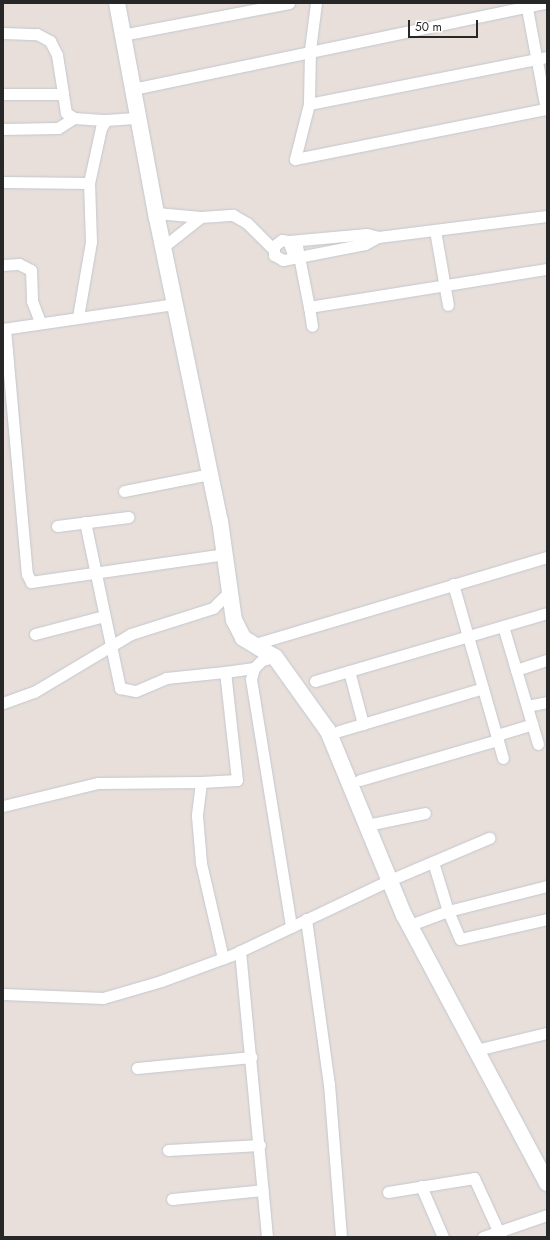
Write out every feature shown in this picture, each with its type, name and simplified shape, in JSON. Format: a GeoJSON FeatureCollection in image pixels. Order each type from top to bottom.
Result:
{"type":"FeatureCollection","features":[{"type":"Feature","properties":{"kind":"street"},"geometry":{"type":"LineString","coordinates":[[117,3],[156,213],[210,474],[225,554],[234,620],[243,638],[275,657],[328,731],[410,925],[545,1176]]}},
{"type":"Feature","properties":{"kind":"street"},"geometry":{"type":"LineString","coordinates":[[122,35],[289,3]]}},
{"type":"Feature","properties":{"kind":"street"},"geometry":{"type":"LineString","coordinates":[[316,3],[310,50],[310,104],[295,159],[546,109],[542,58],[526,5]]}},
{"type":"Feature","properties":{"kind":"street"},"geometry":{"type":"LineString","coordinates":[[133,89],[526,5],[546,3]]}},
{"type":"Feature","properties":{"kind":"street"},"geometry":{"type":"LineString","coordinates":[[3,33],[37,34],[50,41],[57,55],[66,113],[74,118],[106,120],[138,118]]}},
{"type":"Feature","properties":{"kind":"street"},"geometry":{"type":"LineString","coordinates":[[310,104],[542,58]]}},
{"type":"Feature","properties":{"kind":"street"},"geometry":{"type":"LineString","coordinates":[[3,94],[63,94]]}},
{"type":"Feature","properties":{"kind":"street"},"geometry":{"type":"LineString","coordinates":[[3,129],[58,128],[74,118]]}},
{"type":"Feature","properties":{"kind":"street"},"geometry":{"type":"LineString","coordinates":[[78,317],[91,242],[89,183],[106,120]]}},
{"type":"Feature","properties":{"kind":"street"},"geometry":{"type":"LineString","coordinates":[[3,182],[89,183]]}},
{"type":"Feature","properties":{"kind":"street"},"geometry":{"type":"LineString","coordinates":[[156,213],[202,218],[233,215],[248,222],[273,249],[280,260],[295,255],[365,244],[378,237],[547,216]]}},
{"type":"Feature","properties":{"kind":"street"},"geometry":{"type":"LineString","coordinates":[[163,247],[202,218]]}},
{"type":"Feature","properties":{"kind":"street"},"geometry":{"type":"LineString","coordinates":[[435,230],[448,305]]}},
{"type":"Feature","properties":{"kind":"street"},"geometry":{"type":"LineString","coordinates":[[273,249],[279,241],[367,234],[378,237]]}},
{"type":"Feature","properties":{"kind":"street"},"geometry":{"type":"LineString","coordinates":[[292,241],[293,250],[309,307],[312,326]]}},
{"type":"Feature","properties":{"kind":"street"},"geometry":{"type":"LineString","coordinates":[[3,265],[19,264],[31,270],[32,301],[40,322]]}},
{"type":"Feature","properties":{"kind":"street"},"geometry":{"type":"LineString","coordinates":[[309,307],[547,268]]}},
{"type":"Feature","properties":{"kind":"street"},"geometry":{"type":"LineString","coordinates":[[174,304],[40,322],[4,329],[27,574],[31,582],[43,583],[225,554]]}},
{"type":"Feature","properties":{"kind":"street"},"geometry":{"type":"LineString","coordinates":[[124,491],[210,474]]}},
{"type":"Feature","properties":{"kind":"street"},"geometry":{"type":"LineString","coordinates":[[57,526],[128,517]]}},
{"type":"Feature","properties":{"kind":"street"},"geometry":{"type":"LineString","coordinates":[[85,522],[97,575],[116,679],[124,691],[144,689],[166,678],[189,673],[225,672],[254,668]]}},
{"type":"Feature","properties":{"kind":"street"},"geometry":{"type":"LineString","coordinates":[[255,644],[547,557]]}},
{"type":"Feature","properties":{"kind":"street"},"geometry":{"type":"LineString","coordinates":[[453,584],[503,758]]}},
{"type":"Feature","properties":{"kind":"street"},"geometry":{"type":"LineString","coordinates":[[3,703],[34,692],[131,634],[213,608],[230,591]]}},
{"type":"Feature","properties":{"kind":"street"},"geometry":{"type":"LineString","coordinates":[[315,681],[547,613]]}},
{"type":"Feature","properties":{"kind":"street"},"geometry":{"type":"LineString","coordinates":[[35,634],[104,616]]}},
{"type":"Feature","properties":{"kind":"street"},"geometry":{"type":"LineString","coordinates":[[503,626],[538,744]]}},
{"type":"Feature","properties":{"kind":"street"},"geometry":{"type":"LineString","coordinates":[[275,657],[262,660],[254,668],[251,679],[254,708],[291,927]]}},
{"type":"Feature","properties":{"kind":"street"},"geometry":{"type":"LineString","coordinates":[[516,670],[547,660]]}},
{"type":"Feature","properties":{"kind":"street"},"geometry":{"type":"LineString","coordinates":[[349,671],[363,724]]}},
{"type":"Feature","properties":{"kind":"street"},"geometry":{"type":"LineString","coordinates":[[3,806],[98,783],[201,782],[237,780],[225,672]]}},
{"type":"Feature","properties":{"kind":"street"},"geometry":{"type":"LineString","coordinates":[[339,732],[483,688]]}},
{"type":"Feature","properties":{"kind":"street"},"geometry":{"type":"LineString","coordinates":[[527,706],[547,702]]}},
{"type":"Feature","properties":{"kind":"street"},"geometry":{"type":"LineString","coordinates":[[360,780],[497,737],[532,724]]}},
{"type":"Feature","properties":{"kind":"street"},"geometry":{"type":"LineString","coordinates":[[201,782],[197,816],[201,863],[223,958]]}},
{"type":"Feature","properties":{"kind":"street"},"geometry":{"type":"LineString","coordinates":[[367,825],[425,813]]}},
{"type":"Feature","properties":{"kind":"street"},"geometry":{"type":"LineString","coordinates":[[3,994],[103,998],[240,951],[390,880],[489,838]]}},
{"type":"Feature","properties":{"kind":"street"},"geometry":{"type":"LineString","coordinates":[[433,862],[448,911],[460,939],[547,919]]}},
{"type":"Feature","properties":{"kind":"street"},"geometry":{"type":"LineString","coordinates":[[410,925],[448,911],[547,886]]}},
{"type":"Feature","properties":{"kind":"street"},"geometry":{"type":"LineString","coordinates":[[306,919],[329,1084],[341,1237]]}},
{"type":"Feature","properties":{"kind":"street"},"geometry":{"type":"LineString","coordinates":[[240,951],[260,1145],[267,1237]]}},
{"type":"Feature","properties":{"kind":"street"},"geometry":{"type":"LineString","coordinates":[[476,1050],[547,1033]]}},
{"type":"Feature","properties":{"kind":"street"},"geometry":{"type":"LineString","coordinates":[[137,1068],[251,1057]]}},
{"type":"Feature","properties":{"kind":"street"},"geometry":{"type":"LineString","coordinates":[[168,1150],[260,1145]]}},
{"type":"Feature","properties":{"kind":"street"},"geometry":{"type":"LineString","coordinates":[[388,1192],[474,1178],[500,1234]]}},
{"type":"Feature","properties":{"kind":"street"},"geometry":{"type":"LineString","coordinates":[[421,1186],[443,1237]]}},
{"type":"Feature","properties":{"kind":"street"},"geometry":{"type":"LineString","coordinates":[[172,1199],[263,1190]]}},
{"type":"Feature","properties":{"kind":"street"},"geometry":{"type":"LineString","coordinates":[[483,1237],[500,1234],[547,1215]]}}]}
